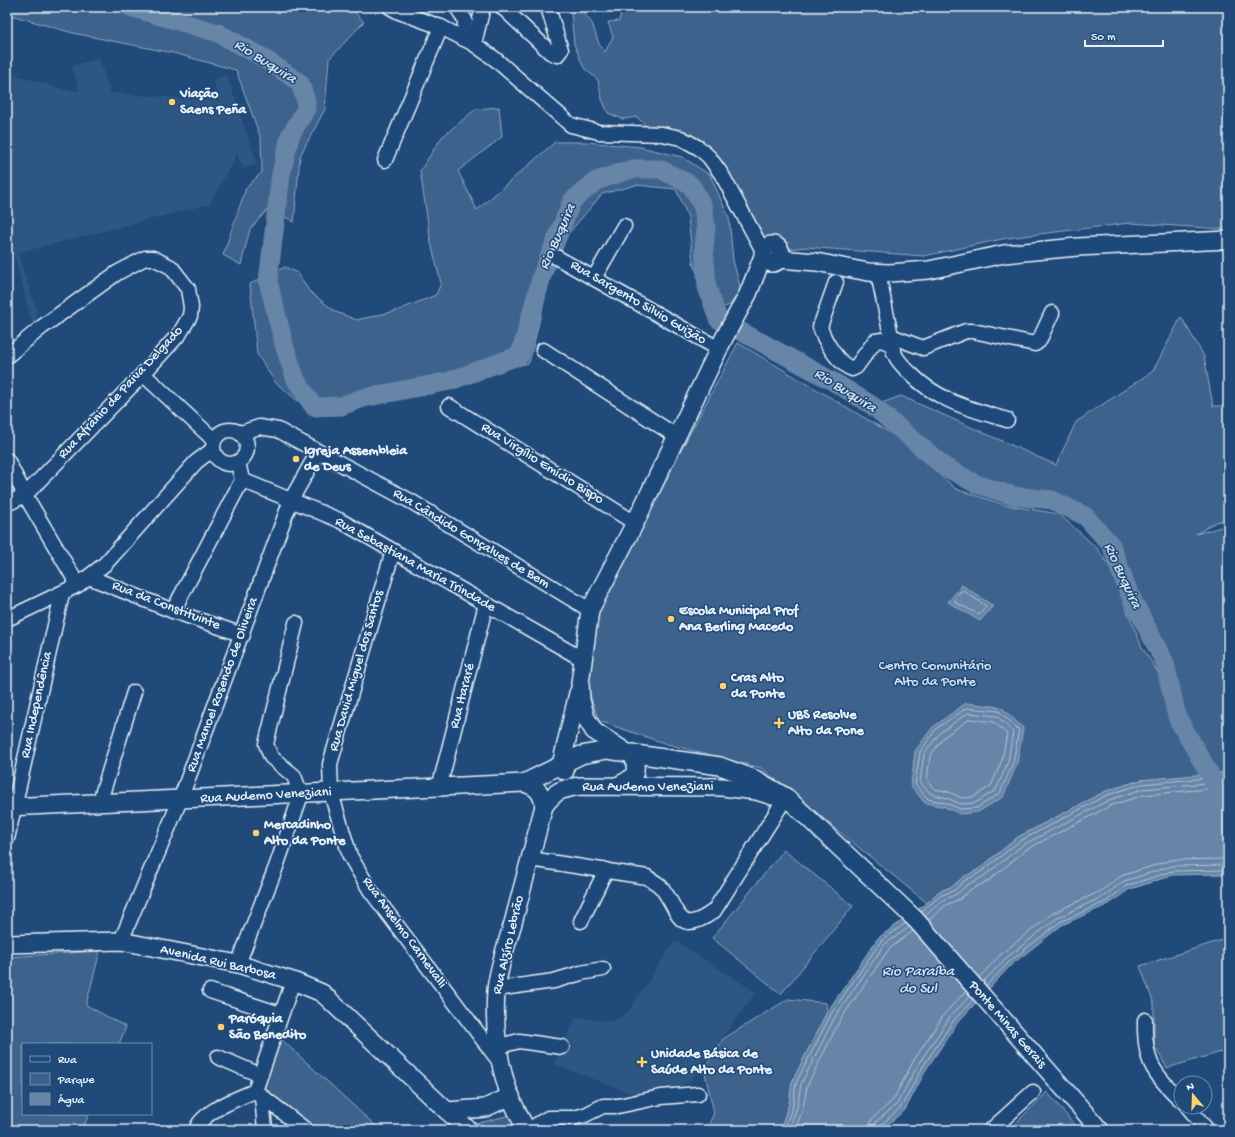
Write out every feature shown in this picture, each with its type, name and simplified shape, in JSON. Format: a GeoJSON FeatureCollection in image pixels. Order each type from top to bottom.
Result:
{"type":"FeatureCollection","features":[{"type":"Feature","properties":{"kind":"main road"},"geometry":{"type":"LineString","coordinates":[[580,786],[567,776],[561,765],[580,683],[590,610],[635,523],[721,344],[755,278],[772,254],[878,273],[929,270],[1004,254],[1077,246],[1228,240]]}},
{"type":"Feature","properties":{"kind":"main road"},"geometry":{"type":"LineString","coordinates":[[580,683],[581,700],[586,718],[594,731],[629,752],[636,766],[635,775],[628,781],[617,786]]}},
{"type":"Feature","properties":{"kind":"main road","name":"Rua Audemo Veneziani"},"geometry":{"type":"LineString","coordinates":[[11,807],[301,795],[524,783],[561,765],[595,751],[607,750],[720,766],[755,779],[787,800],[881,886]]}},
{"type":"Feature","properties":{"kind":"main road"},"geometry":{"type":"LineString","coordinates":[[524,783],[534,786],[540,791],[544,806]]}},
{"type":"Feature","properties":{"kind":"main road","name":"Rua Audemo Veneziani"},"geometry":{"type":"LineString","coordinates":[[544,806],[554,793],[562,789],[580,786],[722,787],[756,791],[787,800]]}},
{"type":"Feature","properties":{"kind":"main road","name":"Rua Alzíro Lebrão"},"geometry":{"type":"LineString","coordinates":[[528,1130],[520,1118],[511,1096],[498,1054],[496,988],[544,806]]}},
{"type":"Feature","properties":{"kind":"main road","name":"Ponte Minas Gerais"},"geometry":{"type":"LineString","coordinates":[[881,886],[916,920],[1100,1130]]}},
{"type":"Feature","properties":{"kind":"main road","name":"Avenida Rui Barbosa"},"geometry":{"type":"LineString","coordinates":[[9,944],[121,941],[238,964],[293,981],[322,993],[469,1130]]}},
{"type":"Feature","properties":{"kind":"main road"},"geometry":{"type":"LineString","coordinates":[[447,1111],[485,1108],[511,1096]]}},
{"type":"Feature","properties":{"kind":"street"},"geometry":{"type":"LineString","coordinates":[[390,7],[398,12],[440,27],[469,42],[495,59],[571,125],[599,132],[662,134],[681,138],[699,148],[717,166],[746,220],[772,254]]}},
{"type":"Feature","properties":{"kind":"street"},"geometry":{"type":"LineString","coordinates":[[457,7],[465,20],[469,42]]}},
{"type":"Feature","properties":{"kind":"street"},"geometry":{"type":"LineString","coordinates":[[469,42],[475,32],[483,7]]}},
{"type":"Feature","properties":{"kind":"street"},"geometry":{"type":"LineString","coordinates":[[502,7],[545,48],[552,54],[557,55],[561,50],[560,42],[548,7]]}},
{"type":"Feature","properties":{"kind":"street"},"geometry":{"type":"LineString","coordinates":[[385,160],[440,27]]}},
{"type":"Feature","properties":{"kind":"street"},"geometry":{"type":"LineString","coordinates":[[594,278],[624,226]]}},
{"type":"Feature","properties":{"kind":"street","name":"Rua Sargento Silvio Guizão"},"geometry":{"type":"LineString","coordinates":[[556,257],[721,344]]}},
{"type":"Feature","properties":{"kind":"street","name":"Rua Afrânio de Paiva Delgado"},"geometry":{"type":"LineString","coordinates":[[7,356],[42,327],[117,273],[145,258],[153,258],[171,266],[188,289],[191,303],[190,316],[180,334],[143,374],[24,495],[7,504]]}},
{"type":"Feature","properties":{"kind":"street"},"geometry":{"type":"LineString","coordinates":[[878,273],[891,340],[897,360],[929,390],[967,409],[1006,420]]}},
{"type":"Feature","properties":{"kind":"street"},"geometry":{"type":"LineString","coordinates":[[836,282],[820,327],[833,350],[844,364],[852,369],[856,367],[875,341],[882,340],[891,340],[923,348],[929,347],[952,335],[973,331],[1033,345],[1039,341],[1052,313]]}},
{"type":"Feature","properties":{"kind":"street"},"geometry":{"type":"LineString","coordinates":[[543,350],[676,436]]}},
{"type":"Feature","properties":{"kind":"street"},"geometry":{"type":"LineString","coordinates":[[7,619],[62,594],[78,585],[105,564],[213,445],[220,432],[225,430],[236,430],[241,433],[247,442],[246,454],[238,462],[227,464],[222,462],[214,455],[213,445],[143,374]]}},
{"type":"Feature","properties":{"kind":"street","name":"Rua Virgílio Emídio Bispo"},"geometry":{"type":"LineString","coordinates":[[449,406],[635,523]]}},
{"type":"Feature","properties":{"kind":"street","name":"Rua Cândido Gonçalves de Bem"},"geometry":{"type":"LineString","coordinates":[[241,433],[260,427],[278,430],[412,502],[590,610]]}},
{"type":"Feature","properties":{"kind":"street","name":"Rua Manoel Rosendo de Oliveira"},"geometry":{"type":"LineString","coordinates":[[121,941],[180,800],[243,635],[291,500],[318,452]]}},
{"type":"Feature","properties":{"kind":"street"},"geometry":{"type":"LineString","coordinates":[[7,460],[24,495],[78,585]]}},
{"type":"Feature","properties":{"kind":"street"},"geometry":{"type":"LineString","coordinates":[[173,611],[242,480],[238,462]]}},
{"type":"Feature","properties":{"kind":"street","name":"Rua Sebastiana Maria Trindade"},"geometry":{"type":"LineString","coordinates":[[242,480],[339,520],[584,660]]}},
{"type":"Feature","properties":{"kind":"street","name":"Rua David Miguel dos Santos"},"geometry":{"type":"LineString","coordinates":[[331,793],[330,764],[393,551]]}},
{"type":"Feature","properties":{"kind":"street","name":"Rua da Constituinte"},"geometry":{"type":"LineString","coordinates":[[89,577],[173,611],[243,635]]}},
{"type":"Feature","properties":{"kind":"street","name":"Rua Independência"},"geometry":{"type":"LineString","coordinates":[[7,839],[11,807],[62,594]]}},
{"type":"Feature","properties":{"kind":"street","name":"Rua Itararé"},"geometry":{"type":"LineString","coordinates":[[439,788],[486,604]]}},
{"type":"Feature","properties":{"kind":"street"},"geometry":{"type":"LineString","coordinates":[[238,964],[276,867],[301,795],[294,776],[271,757],[266,744],[296,623]]}},
{"type":"Feature","properties":{"kind":"street"},"geometry":{"type":"LineString","coordinates":[[100,804],[134,692]]}},
{"type":"Feature","properties":{"kind":"street","name":"Rua Anselmo Carnevalli"},"geometry":{"type":"LineString","coordinates":[[331,793],[350,856],[370,890],[498,1054]]}},
{"type":"Feature","properties":{"kind":"street"},"geometry":{"type":"LineString","coordinates":[[530,859],[647,877],[660,886],[683,920],[689,923],[703,919],[714,911],[787,800]]}},
{"type":"Feature","properties":{"kind":"street"},"geometry":{"type":"LineString","coordinates":[[581,921],[606,870]]}},
{"type":"Feature","properties":{"kind":"street"},"geometry":{"type":"LineString","coordinates":[[496,988],[554,981],[581,972],[603,969]]}},
{"type":"Feature","properties":{"kind":"street"},"geometry":{"type":"LineString","coordinates":[[265,1130],[258,1093],[260,1075],[280,1014],[293,981]]}},
{"type":"Feature","properties":{"kind":"street"},"geometry":{"type":"LineString","coordinates":[[210,991],[280,1014]]}},
{"type":"Feature","properties":{"kind":"street"},"geometry":{"type":"LineString","coordinates":[[1145,1020],[1145,1035],[1148,1057],[1154,1071],[1173,1093]]}},
{"type":"Feature","properties":{"kind":"street"},"geometry":{"type":"LineString","coordinates":[[498,1054],[519,1041],[562,1047]]}},
{"type":"Feature","properties":{"kind":"street"},"geometry":{"type":"LineString","coordinates":[[218,1057],[260,1075]]}},
{"type":"Feature","properties":{"kind":"street"},"geometry":{"type":"LineString","coordinates":[[991,1130],[1033,1092]]}},
{"type":"Feature","properties":{"kind":"street"},"geometry":{"type":"LineString","coordinates":[[196,1130],[198,1124],[212,1112],[258,1093]]}},
{"type":"Feature","properties":{"kind":"street"},"geometry":{"type":"LineString","coordinates":[[258,1093],[306,1130]]}},
{"type":"Feature","properties":{"kind":"street"},"geometry":{"type":"LineString","coordinates":[[528,1130],[548,1118],[573,1118],[584,1115],[602,1106],[618,1106],[661,1097],[698,1094]]}},
{"type":"Feature","properties":{"kind":"street"},"geometry":{"type":"LineString","coordinates":[[1195,1115],[1207,1130]]}},
{"type":"Feature","properties":{"kind":"shaded area","name":"Viação Saens Peña"},"geometry":{"type":"Polygon","coordinates":[[[99,58],[110,93],[219,101],[213,80],[227,75],[257,164],[243,169],[237,153],[210,204],[18,253],[37,312],[35,333],[7,227],[7,72],[65,90],[79,91],[72,66],[99,58]]]}},
{"type":"Feature","properties":{"kind":"shaded area"},"geometry":{"type":"Polygon","coordinates":[[[675,941],[756,992],[690,1082],[661,1093],[635,1095],[554,1064],[576,1017],[607,1021],[619,1019],[629,1010],[675,941]]]}},
{"type":"Feature","properties":{"kind":"green space"},"geometry":{"type":"Polygon","coordinates":[[[7,7],[350,7],[364,22],[329,59],[325,109],[300,156],[294,222],[269,208],[250,229],[241,265],[223,255],[246,188],[262,172],[261,139],[236,70],[173,53],[73,33],[7,14],[7,7]]]}},
{"type":"Feature","properties":{"kind":"green space"},"geometry":{"type":"Polygon","coordinates":[[[622,7],[1228,7],[1228,226],[1223,229],[1130,223],[1007,238],[924,256],[805,247],[782,250],[772,245],[746,220],[722,175],[681,138],[653,133],[637,117],[623,119],[608,113],[602,99],[598,80],[584,68],[574,44],[571,13],[582,11],[592,23],[599,44],[605,52],[613,37],[608,22],[619,21],[622,7]]]}},
{"type":"Feature","properties":{"kind":"green space"},"geometry":{"type":"Polygon","coordinates":[[[499,107],[502,137],[458,171],[477,210],[555,142],[585,142],[640,147],[682,157],[710,175],[729,218],[733,260],[741,290],[730,305],[709,312],[705,295],[693,262],[688,217],[676,189],[636,185],[602,194],[563,240],[554,262],[529,363],[492,372],[443,388],[336,412],[304,406],[275,382],[257,354],[250,284],[285,267],[298,273],[309,291],[336,312],[357,320],[396,311],[436,295],[441,283],[431,243],[420,171],[442,137],[476,109],[499,107]]]}},
{"type":"Feature","properties":{"kind":"green space"},"geometry":{"type":"Polygon","coordinates":[[[1181,317],[1204,356],[1213,406],[1228,406],[1228,519],[1216,522],[1196,534],[1228,525],[1228,772],[1211,774],[1177,717],[1165,663],[1129,593],[1111,545],[1085,516],[1052,500],[1013,496],[976,484],[945,467],[873,406],[901,396],[1056,465],[1076,422],[1153,371],[1181,317]]]}},
{"type":"Feature","properties":{"kind":"green space","name":"Centro Comunitário Alto da Ponte"},"geometry":{"type":"Polygon","coordinates":[[[738,343],[897,437],[956,489],[1005,505],[1059,514],[1097,548],[1108,564],[1142,647],[1159,674],[1171,725],[1200,775],[1141,780],[1106,791],[1018,837],[979,869],[962,878],[953,886],[938,892],[927,903],[761,768],[667,744],[599,721],[586,683],[595,612],[738,343]]]}},
{"type":"Feature","properties":{"kind":"green space"},"geometry":{"type":"Polygon","coordinates":[[[784,850],[853,906],[781,994],[712,938],[784,850]]]}},
{"type":"Feature","properties":{"kind":"green space"},"geometry":{"type":"Polygon","coordinates":[[[1228,938],[1228,1050],[1167,1068],[1154,1045],[1154,1004],[1140,966],[1228,938]]]}},
{"type":"Feature","properties":{"kind":"green space"},"geometry":{"type":"Polygon","coordinates":[[[100,951],[86,1005],[126,1027],[119,1043],[22,1043],[22,1115],[89,1115],[82,1130],[7,1130],[7,957],[100,951]]]}},
{"type":"Feature","properties":{"kind":"green space"},"geometry":{"type":"Polygon","coordinates":[[[788,999],[826,1003],[827,1012],[792,1082],[789,1104],[780,1130],[706,1130],[714,1113],[704,1069],[723,1039],[788,999]]]}},
{"type":"Feature","properties":{"kind":"green space"},"geometry":{"type":"Polygon","coordinates":[[[281,1039],[380,1130],[316,1130],[261,1087],[281,1039]]]}},
{"type":"Feature","properties":{"kind":"green space"},"geometry":{"type":"Polygon","coordinates":[[[1047,1092],[1079,1130],[1009,1130],[1047,1092]]]}},
{"type":"Feature","properties":{"kind":"green space"},"geometry":{"type":"Polygon","coordinates":[[[510,1115],[517,1130],[482,1130],[475,1124],[510,1115]]]}},
{"type":"Feature","properties":{"kind":"water"},"geometry":{"type":"Polygon","coordinates":[[[962,585],[993,606],[980,621],[948,602],[962,585]]]}},
{"type":"Feature","properties":{"kind":"water"},"geometry":{"type":"Polygon","coordinates":[[[966,703],[1001,707],[1023,728],[1017,764],[1003,797],[978,812],[960,814],[945,807],[925,803],[911,786],[915,751],[933,727],[966,703]]]}},
{"type":"Feature","properties":{"kind":"water","name":"Rio Paraíba do Sul"},"geometry":{"type":"Polygon","coordinates":[[[1228,772],[1228,874],[1173,875],[1128,890],[1109,904],[1062,925],[1011,965],[958,1022],[927,1068],[905,1110],[881,1130],[780,1130],[789,1104],[792,1082],[827,1012],[878,938],[927,903],[938,892],[953,886],[962,878],[979,869],[1018,837],[1106,791],[1141,780],[1228,772]]]}},
{"type":"Feature","properties":{"kind":"waterway","name":"Rio Buquira"},"geometry":{"type":"LineString","coordinates":[[130,7],[218,33],[262,57],[300,83],[306,101],[306,109],[290,136],[281,174],[268,281],[285,348],[296,380],[314,407],[341,406],[363,398],[450,381],[520,355],[542,275],[572,201],[596,181],[632,169],[660,169],[691,185],[703,207],[706,228],[704,248],[707,287],[718,319],[834,382],[873,406],[945,467],[976,484],[1013,496],[1052,500],[1085,516],[1111,545],[1129,593],[1165,663],[1177,717],[1228,806]]}},
{"type":"Feature","properties":{"kind":"place","name":"Viação Saens Peña"},"geometry":{"type":"Point","coordinates":[172,102]}},
{"type":"Feature","properties":{"kind":"place","name":"Igreja Assembleia de Deus"},"geometry":{"type":"Point","coordinates":[296,459]}},
{"type":"Feature","properties":{"kind":"place","name":"Escola Municipal Prof Ana Berling Macedo"},"geometry":{"type":"Point","coordinates":[671,619]}},
{"type":"Feature","properties":{"kind":"place","name":"Cras Alto da Ponte"},"geometry":{"type":"Point","coordinates":[723,686]}},
{"type":"Feature","properties":{"kind":"place","name":"UBS Resolve Alto da Pone"},"geometry":{"type":"Point","coordinates":[779,723]}},
{"type":"Feature","properties":{"kind":"place","name":"Mercadinho Alto da Ponte"},"geometry":{"type":"Point","coordinates":[256,833]}},
{"type":"Feature","properties":{"kind":"place","name":"Paróquia São Benedito"},"geometry":{"type":"Point","coordinates":[221,1027]}},
{"type":"Feature","properties":{"kind":"place","name":"Unidade Básica de Saúde Alto da Ponte"},"geometry":{"type":"Point","coordinates":[642,1062]}}]}
